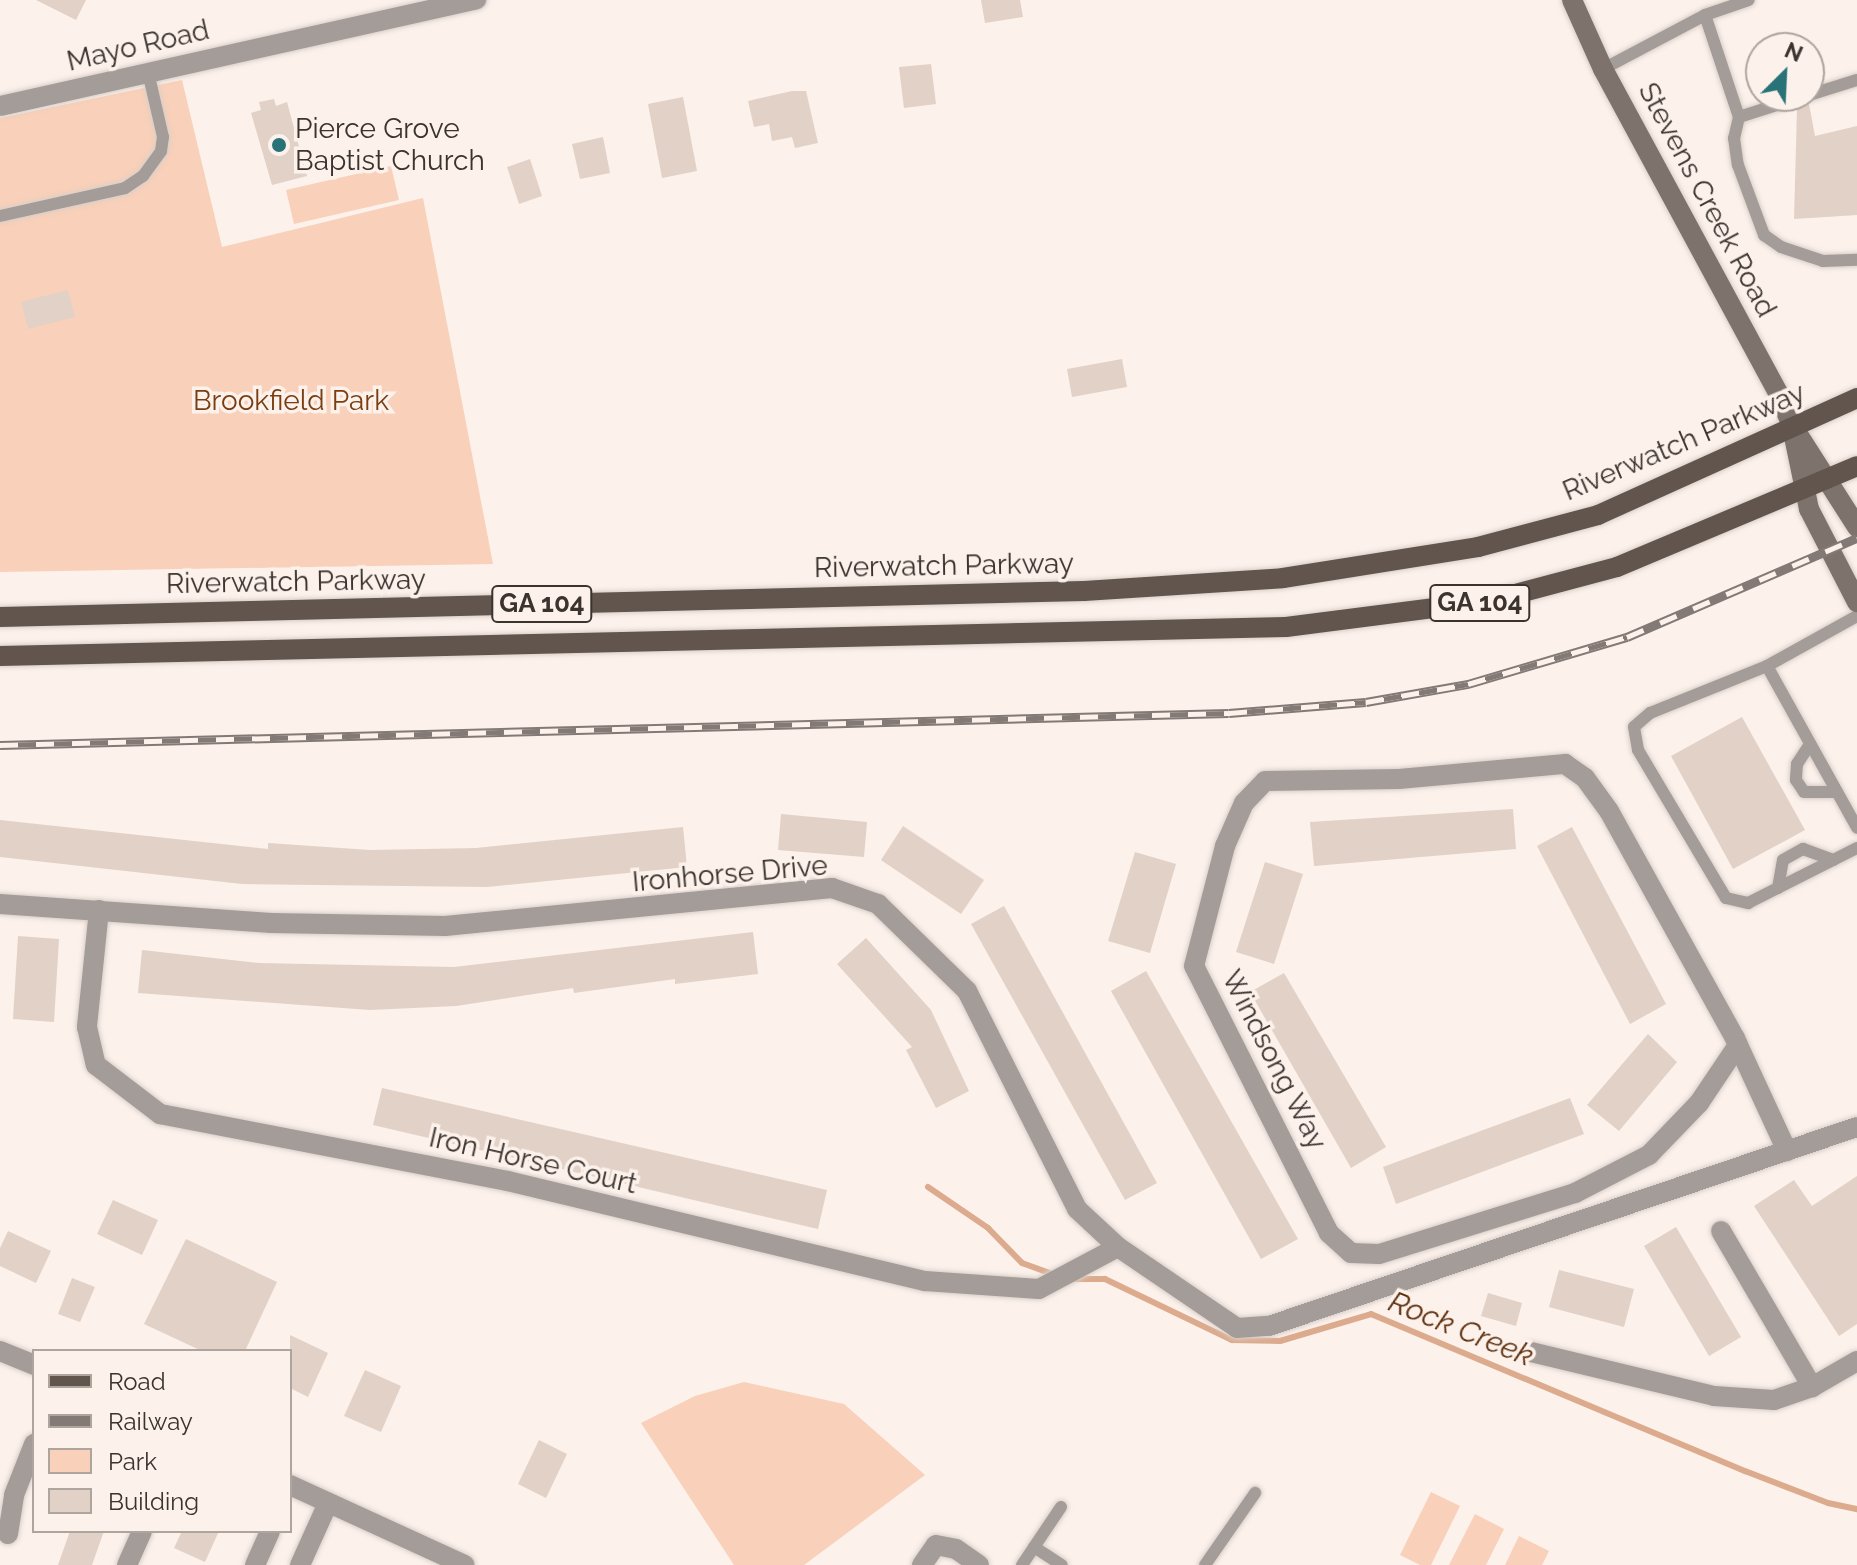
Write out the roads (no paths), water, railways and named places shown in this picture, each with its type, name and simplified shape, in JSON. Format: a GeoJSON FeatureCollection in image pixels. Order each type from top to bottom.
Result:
{"type":"FeatureCollection","features":[{"type":"Feature","properties":{"kind":"main road","name":"Riverwatch Parkway"},"geometry":{"type":"LineString","coordinates":[[0,617],[1084,591],[1283,578],[1478,547],[1598,515],[1857,398]]}},
{"type":"Feature","properties":{"kind":"main road","name":"GA 104"},"geometry":{"type":"LineString","coordinates":[[0,656],[1286,627],[1489,601],[1617,567],[1857,466]]}},
{"type":"Feature","properties":{"kind":"street","name":"Mayo Road"},"geometry":{"type":"LineString","coordinates":[[0,106],[476,0]]}},
{"type":"Feature","properties":{"kind":"street","name":"Stevens Creek Road"},"geometry":{"type":"LineString","coordinates":[[1572,0],[1603,69],[1792,427],[1857,527]]}},
{"type":"Feature","properties":{"kind":"street","name":"Stevens Creek Road"},"geometry":{"type":"LineString","coordinates":[[1792,427],[1809,509],[1857,602]]}},
{"type":"Feature","properties":{"kind":"street","name":"Windsong Way"},"geometry":{"type":"LineString","coordinates":[[1738,1045],[1699,1103],[1649,1155],[1575,1193],[1379,1254],[1351,1253],[1329,1233],[1194,966],[1225,846],[1244,803],[1265,781],[1399,779],[1565,764],[1585,778],[1609,811],[1738,1045],[1787,1151]]}},
{"type":"Feature","properties":{"kind":"street","name":"Ironhorse Drive"},"geometry":{"type":"LineString","coordinates":[[0,904],[271,923],[445,926],[832,888],[878,904],[967,991],[1077,1209],[1118,1247],[1237,1328],[1269,1326],[1787,1151]]}},
{"type":"Feature","properties":{"kind":"street","name":"Iron Horse Court"},"geometry":{"type":"LineString","coordinates":[[99,910],[87,1027],[96,1065],[160,1114],[508,1181],[925,1281],[1039,1289],[1118,1247]]}},
{"type":"Feature","properties":{"kind":"street"},"geometry":{"type":"LineString","coordinates":[[1787,1151],[1857,1127]]}},
{"type":"Feature","properties":{"kind":"street"},"geometry":{"type":"LineString","coordinates":[[1721,1231],[1812,1387]]}},
{"type":"Feature","properties":{"kind":"street"},"geometry":{"type":"LineString","coordinates":[[0,1351],[32,1364]]}},
{"type":"Feature","properties":{"kind":"street"},"geometry":{"type":"LineString","coordinates":[[1531,1352],[1714,1396],[1774,1400],[1812,1387],[1857,1361]]}},
{"type":"Feature","properties":{"kind":"street"},"geometry":{"type":"LineString","coordinates":[[8,1534],[14,1495],[32,1449]]}},
{"type":"Feature","properties":{"kind":"street"},"geometry":{"type":"LineString","coordinates":[[292,1486],[443,1560],[465,1565]]}},
{"type":"Feature","properties":{"kind":"street"},"geometry":{"type":"LineString","coordinates":[[300,1565],[328,1503]]}},
{"type":"Feature","properties":{"kind":"street"},"geometry":{"type":"LineString","coordinates":[[127,1565],[141,1533]]}},
{"type":"Feature","properties":{"kind":"street"},"geometry":{"type":"LineString","coordinates":[[255,1565],[269,1533]]}},
{"type":"Feature","properties":{"kind":"street"},"geometry":{"type":"LineString","coordinates":[[922,1565],[936,1545],[956,1549],[979,1565]]}},
{"type":"Feature","properties":{"kind":"lane"},"geometry":{"type":"LineString","coordinates":[[1603,69],[1705,15],[1749,0]]}},
{"type":"Feature","properties":{"kind":"lane"},"geometry":{"type":"LineString","coordinates":[[1705,15],[1739,117],[1734,138],[1738,165],[1764,235],[1781,247],[1823,261],[1857,260]]}},
{"type":"Feature","properties":{"kind":"lane"},"geometry":{"type":"LineString","coordinates":[[0,216],[125,188],[143,176],[161,151],[163,137],[148,72]]}},
{"type":"Feature","properties":{"kind":"lane"},"geometry":{"type":"LineString","coordinates":[[1825,90],[1857,80]]}},
{"type":"Feature","properties":{"kind":"lane"},"geometry":{"type":"LineString","coordinates":[[1739,117],[1754,112]]}},
{"type":"Feature","properties":{"kind":"lane"},"geometry":{"type":"LineString","coordinates":[[1857,616],[1767,666],[1650,713],[1634,727],[1638,750],[1726,898],[1748,903],[1857,848]]}},
{"type":"Feature","properties":{"kind":"lane"},"geometry":{"type":"LineString","coordinates":[[1767,666],[1857,828]]}},
{"type":"Feature","properties":{"kind":"lane"},"geometry":{"type":"LineString","coordinates":[[1810,744],[1797,764],[1796,780],[1804,792],[1837,792]]}},
{"type":"Feature","properties":{"kind":"lane"},"geometry":{"type":"LineString","coordinates":[[1778,888],[1783,860],[1803,849],[1833,860]]}},
{"type":"Feature","properties":{"kind":"lane"},"geometry":{"type":"LineString","coordinates":[[1205,1565],[1255,1493]]}},
{"type":"Feature","properties":{"kind":"lane"},"geometry":{"type":"LineString","coordinates":[[1022,1565],[1061,1507]]}},
{"type":"Feature","properties":{"kind":"lane"},"geometry":{"type":"LineString","coordinates":[[1034,1547],[1062,1565]]}},
{"type":"Feature","properties":{"kind":"waterway","name":"Rock Creek"},"geometry":{"type":"LineString","coordinates":[[928,1187],[988,1228],[1022,1263],[1055,1275]]}},
{"type":"Feature","properties":{"kind":"waterway","name":"Rock Creek"},"geometry":{"type":"LineString","coordinates":[[1066,1279],[1105,1279],[1232,1340],[1280,1341],[1371,1314],[1745,1471],[1828,1503],[1857,1509]]}},
{"type":"Feature","properties":{"kind":"railway"},"geometry":{"type":"LineString","coordinates":[[0,745],[1229,713],[1366,702],[1468,684],[1627,637],[1857,538]]}},
{"type":"Feature","properties":{"kind":"place","name":"Pierce Grove Baptist Church"},"geometry":{"type":"Point","coordinates":[279,145]}},
{"type":"Feature","properties":{"kind":"park label","name":"Brookfield Park"},"geometry":{"type":"Point","coordinates":[291,401]}}]}
